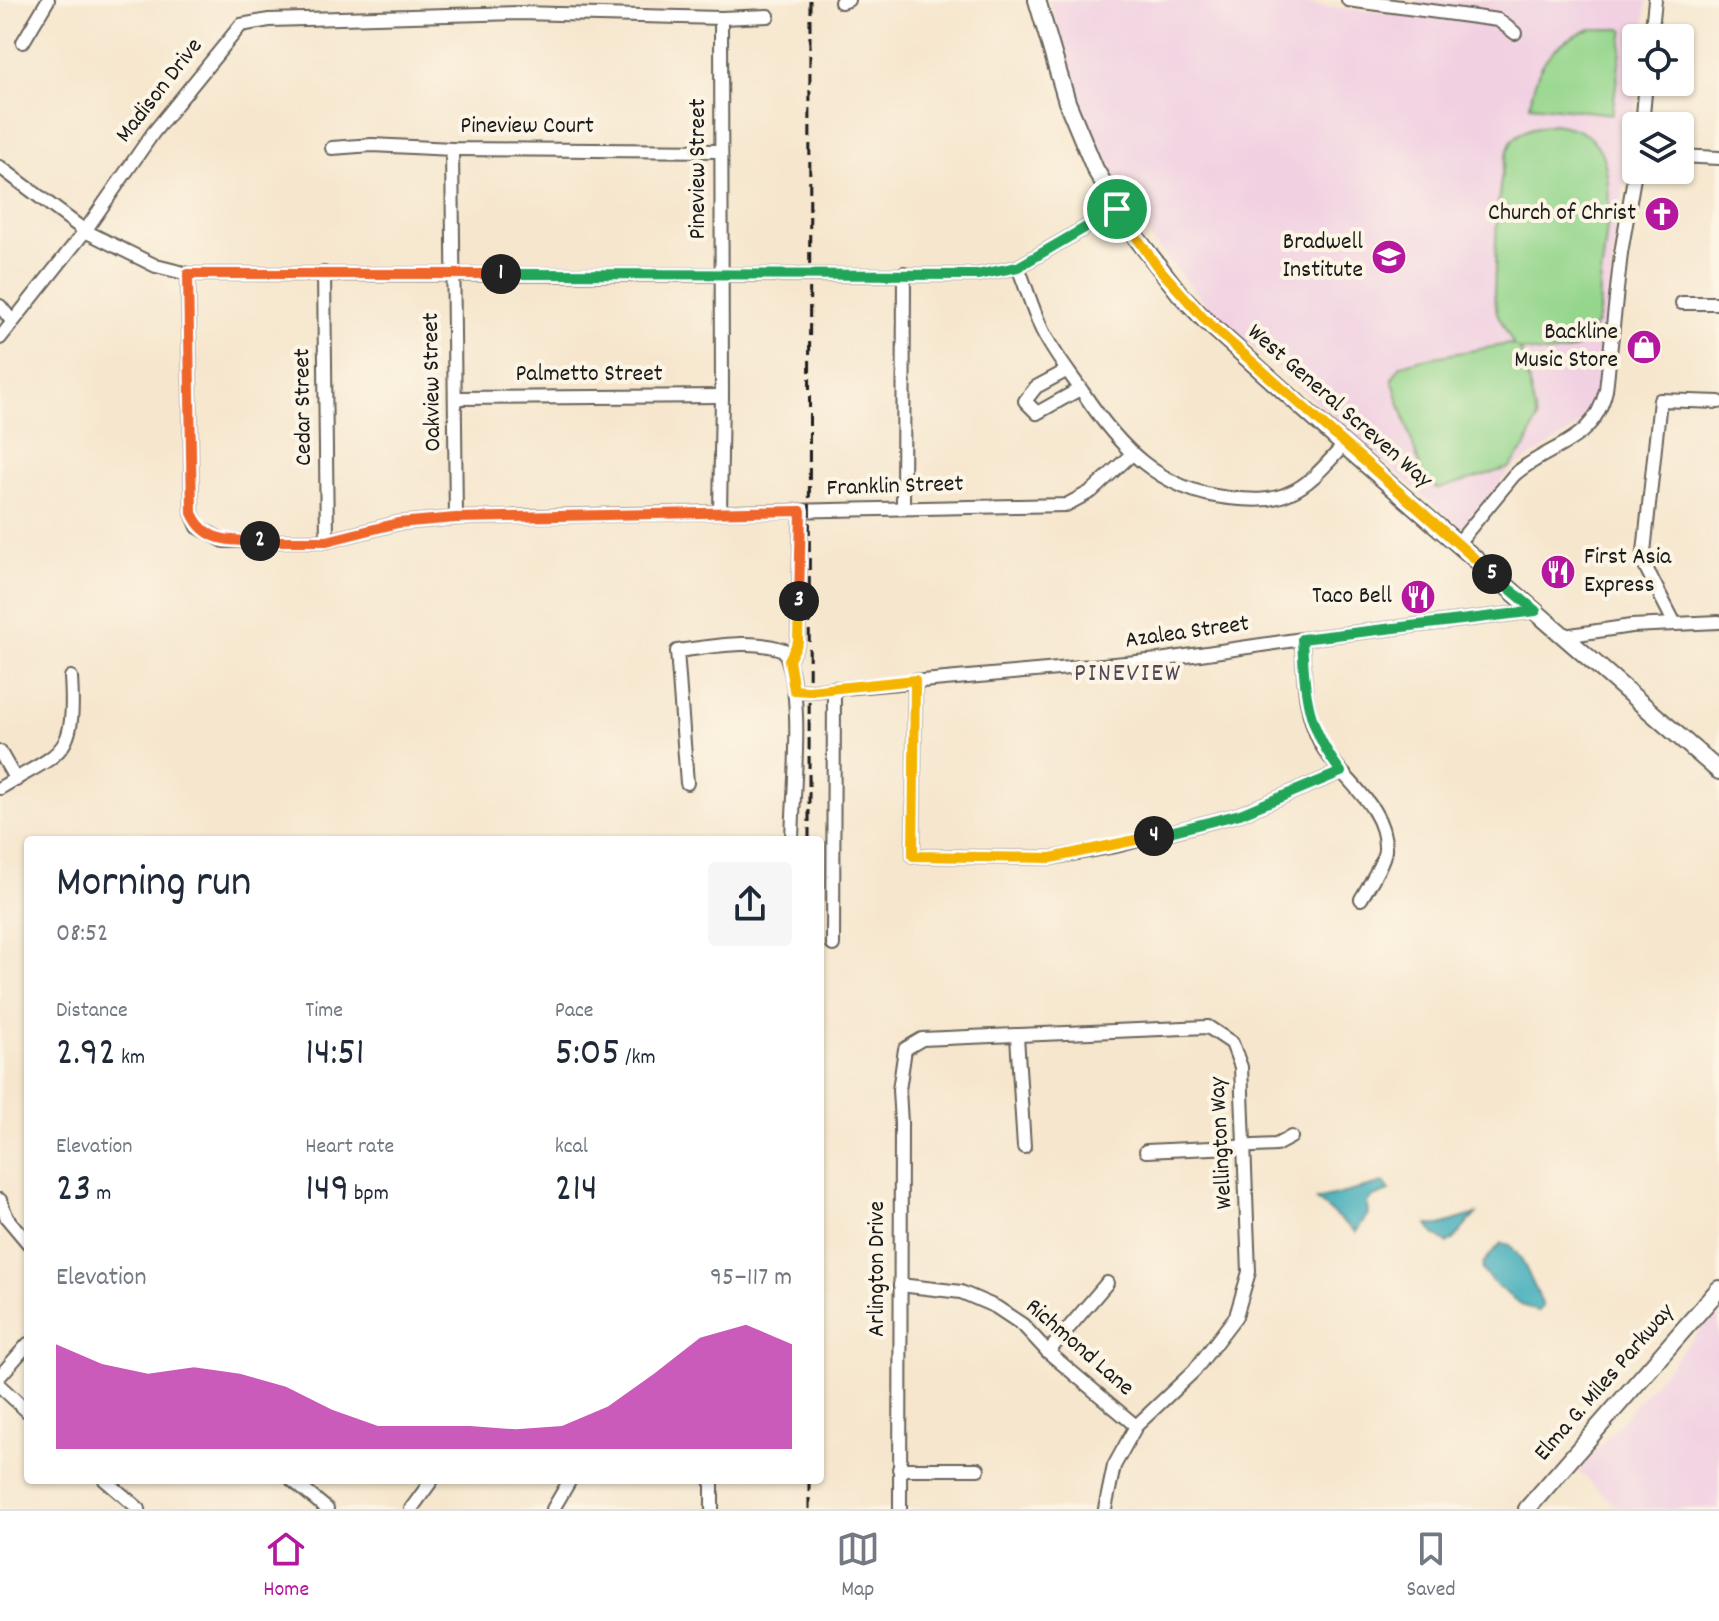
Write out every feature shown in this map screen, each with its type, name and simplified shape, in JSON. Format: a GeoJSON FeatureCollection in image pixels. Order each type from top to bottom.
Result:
{"type":"FeatureCollection","features":[{"type":"Feature","properties":{"kind":"main road","name":"West General Screven Way"},"geometry":{"type":"LineString","coordinates":[[1037,0],[1073,120],[1095,169],[1144,250],[1193,308],[1344,445],[1719,771]]}},
{"type":"Feature","properties":{"kind":"main road","name":"Elma G. Miles Parkway"},"geometry":{"type":"LineString","coordinates":[[1527,1509],[1719,1289]]}},
{"type":"Feature","properties":{"kind":"street"},"geometry":{"type":"LineString","coordinates":[[23,42],[48,0]]}},
{"type":"Feature","properties":{"kind":"street"},"geometry":{"type":"LineString","coordinates":[[394,16],[395,0]]}},
{"type":"Feature","properties":{"kind":"street"},"geometry":{"type":"LineString","coordinates":[[1348,0],[1411,4],[1498,20],[1515,33]]}},
{"type":"Feature","properties":{"kind":"street"},"geometry":{"type":"LineString","coordinates":[[1652,24],[1655,0]]}},
{"type":"Feature","properties":{"kind":"street","name":"Madison Drive"},"geometry":{"type":"LineString","coordinates":[[0,338],[85,231],[153,133],[241,25],[269,20],[394,16],[519,7],[721,18],[768,16]]}},
{"type":"Feature","properties":{"kind":"street","name":"Pineview Street"},"geometry":{"type":"LineString","coordinates":[[720,512],[721,18]]}},
{"type":"Feature","properties":{"kind":"street","name":"Pineview Court"},"geometry":{"type":"LineString","coordinates":[[332,148],[372,145],[452,149],[721,151]]}},
{"type":"Feature","properties":{"kind":"street","name":"Oakview Street"},"geometry":{"type":"LineString","coordinates":[[452,149],[456,518]]}},
{"type":"Feature","properties":{"kind":"street"},"geometry":{"type":"LineString","coordinates":[[1694,157],[1719,158]]}},
{"type":"Feature","properties":{"kind":"street"},"geometry":{"type":"LineString","coordinates":[[0,167],[85,231],[156,266],[188,274],[977,275],[1018,267],[1117,209]]}},
{"type":"Feature","properties":{"kind":"street"},"geometry":{"type":"LineString","coordinates":[[1458,543],[1514,475],[1577,437],[1588,428],[1600,410],[1606,390],[1622,241],[1633,184]]}},
{"type":"Feature","properties":{"kind":"street"},"geometry":{"type":"LineString","coordinates":[[1018,267],[1042,329],[1098,418],[1132,454],[1166,479],[1190,490],[1217,496],[1260,499],[1282,496],[1300,487],[1344,445]]}},
{"type":"Feature","properties":{"kind":"street","name":"Cedar Street"},"geometry":{"type":"LineString","coordinates":[[324,273],[327,541]]}},
{"type":"Feature","properties":{"kind":"street"},"geometry":{"type":"LineString","coordinates":[[903,508],[904,273]]}},
{"type":"Feature","properties":{"kind":"street","name":"Franklin Street"},"geometry":{"type":"LineString","coordinates":[[188,274],[192,513],[198,527],[224,541],[327,541],[398,523],[456,518],[1066,505],[1092,491],[1132,454]]}},
{"type":"Feature","properties":{"kind":"street"},"geometry":{"type":"LineString","coordinates":[[1682,303],[1719,303]]}},
{"type":"Feature","properties":{"kind":"street"},"geometry":{"type":"LineString","coordinates":[[0,306],[12,321]]}},
{"type":"Feature","properties":{"kind":"street"},"geometry":{"type":"LineString","coordinates":[[1066,371],[1036,387],[1025,401],[1037,413],[1080,389]]}},
{"type":"Feature","properties":{"kind":"street","name":"Palmetto Street"},"geometry":{"type":"LineString","coordinates":[[457,398],[722,396]]}},
{"type":"Feature","properties":{"kind":"street"},"geometry":{"type":"LineString","coordinates":[[1675,624],[1643,562],[1660,400],[1719,402]]}},
{"type":"Feature","properties":{"kind":"street"},"geometry":{"type":"LineString","coordinates":[[789,660],[798,642],[801,511]]}},
{"type":"Feature","properties":{"kind":"street","name":"Azalea Street"},"geometry":{"type":"LineString","coordinates":[[794,690],[1159,660],[1536,611]]}},
{"type":"Feature","properties":{"kind":"street"},"geometry":{"type":"LineString","coordinates":[[1564,636],[1631,626],[1719,622]]}},
{"type":"Feature","properties":{"kind":"street"},"geometry":{"type":"LineString","coordinates":[[1302,639],[1304,682],[1313,726],[1323,748],[1373,809],[1380,826],[1385,851],[1361,899]]}},
{"type":"Feature","properties":{"kind":"street"},"geometry":{"type":"LineString","coordinates":[[687,783],[677,651],[736,644],[770,645],[784,650],[789,660],[794,690],[792,836]]}},
{"type":"Feature","properties":{"kind":"street"},"geometry":{"type":"LineString","coordinates":[[0,788],[48,762],[68,740],[71,677]]}},
{"type":"Feature","properties":{"kind":"street"},"geometry":{"type":"LineString","coordinates":[[915,680],[913,856],[1051,858],[1116,846],[1240,814],[1341,772]]}},
{"type":"Feature","properties":{"kind":"street"},"geometry":{"type":"LineString","coordinates":[[833,945],[834,688]]}},
{"type":"Feature","properties":{"kind":"street"},"geometry":{"type":"LineString","coordinates":[[0,752],[16,780]]}},
{"type":"Feature","properties":{"kind":"street","name":"Wellington Way"},"geometry":{"type":"LineString","coordinates":[[922,1039],[1208,1027],[1232,1043],[1241,1067],[1249,1272],[1236,1316],[1194,1371],[1136,1426],[1114,1466],[1105,1509]]}},
{"type":"Feature","properties":{"kind":"street"},"geometry":{"type":"LineString","coordinates":[[1017,1036],[1024,1147]]}},
{"type":"Feature","properties":{"kind":"street","name":"Arlington Drive"},"geometry":{"type":"LineString","coordinates":[[900,1509],[899,1090],[905,1049],[922,1039]]}},
{"type":"Feature","properties":{"kind":"street"},"geometry":{"type":"LineString","coordinates":[[1146,1151],[1276,1145],[1291,1137]]}},
{"type":"Feature","properties":{"kind":"street"},"geometry":{"type":"LineString","coordinates":[[0,1200],[7,1218],[24,1238]]}},
{"type":"Feature","properties":{"kind":"street"},"geometry":{"type":"LineString","coordinates":[[1048,1352],[1107,1283]]}},
{"type":"Feature","properties":{"kind":"street","name":"Richmond Lane"},"geometry":{"type":"LineString","coordinates":[[900,1285],[943,1288],[979,1299],[1023,1325],[1048,1352],[1136,1426]]}},
{"type":"Feature","properties":{"kind":"street"},"geometry":{"type":"LineString","coordinates":[[0,1376],[24,1349]]}},
{"type":"Feature","properties":{"kind":"street"},"geometry":{"type":"LineString","coordinates":[[0,1386],[24,1408]]}},
{"type":"Feature","properties":{"kind":"street"},"geometry":{"type":"LineString","coordinates":[[899,1469],[978,1469]]}},
{"type":"Feature","properties":{"kind":"street"},"geometry":{"type":"LineString","coordinates":[[110,1484],[139,1509]]}},
{"type":"Feature","properties":{"kind":"street"},"geometry":{"type":"LineString","coordinates":[[297,1484],[327,1509]]}},
{"type":"Feature","properties":{"kind":"street"},"geometry":{"type":"LineString","coordinates":[[411,1509],[429,1484]]}},
{"type":"Feature","properties":{"kind":"street"},"geometry":{"type":"LineString","coordinates":[[553,1509],[568,1484]]}},
{"type":"Feature","properties":{"kind":"street"},"geometry":{"type":"LineString","coordinates":[[712,1484],[712,1509]]}},
{"type":"Feature","properties":{"kind":"shaded area","name":"Bradwell Institute"},"geometry":{"type":"Polygon","coordinates":[[[1049,0],[1259,0],[1419,16],[1417,0],[1647,0],[1644,24],[1622,24],[1622,96],[1636,96],[1635,112],[1622,112],[1622,184],[1625,184],[1598,389],[1584,420],[1569,433],[1512,468],[1461,529],[1208,307],[1150,238],[1109,171],[1073,86],[1049,0]]]}},
{"type":"Feature","properties":{"kind":"shaded area"},"geometry":{"type":"Polygon","coordinates":[[[1719,1308],[1719,1509],[1619,1509],[1578,1471],[1719,1308]]]}},
{"type":"Feature","properties":{"kind":"green space"},"geometry":{"type":"Polygon","coordinates":[[[1591,29],[1622,29],[1612,114],[1530,105],[1537,78],[1548,56],[1577,34],[1591,29]]]}},
{"type":"Feature","properties":{"kind":"green space"},"geometry":{"type":"Polygon","coordinates":[[[1554,124],[1586,135],[1600,150],[1605,164],[1609,198],[1597,322],[1583,342],[1569,351],[1552,353],[1518,349],[1522,353],[1537,420],[1525,448],[1509,468],[1438,489],[1423,477],[1392,379],[1401,365],[1423,359],[1509,344],[1514,346],[1497,313],[1494,293],[1503,167],[1508,150],[1518,135],[1532,128],[1554,124]]]}},
{"type":"Feature","properties":{"kind":"water"},"geometry":{"type":"Polygon","coordinates":[[[1384,1183],[1389,1191],[1371,1198],[1367,1203],[1368,1214],[1356,1232],[1316,1200],[1384,1183]]]}},
{"type":"Feature","properties":{"kind":"water"},"geometry":{"type":"Polygon","coordinates":[[[1476,1214],[1447,1243],[1434,1234],[1428,1225],[1440,1225],[1476,1214]]]}},
{"type":"Feature","properties":{"kind":"water"},"geometry":{"type":"Polygon","coordinates":[[[1501,1243],[1510,1245],[1522,1260],[1542,1303],[1539,1311],[1508,1295],[1482,1270],[1483,1263],[1501,1243]]]}},
{"type":"Feature","properties":{"kind":"railway"},"geometry":{"type":"LineString","coordinates":[[809,836],[810,0]]}},
{"type":"Feature","properties":{"kind":"railway"},"geometry":{"type":"LineString","coordinates":[[809,1484],[809,1509]]}},
{"type":"Feature","properties":{"kind":"place","name":"Church of Christ"},"geometry":{"type":"Point","coordinates":[1662,214]}},
{"type":"Feature","properties":{"kind":"place","name":"Bradwell Institute"},"geometry":{"type":"Point","coordinates":[1389,257]}},
{"type":"Feature","properties":{"kind":"place","name":"Backline Music Store"},"geometry":{"type":"Point","coordinates":[1644,347]}},
{"type":"Feature","properties":{"kind":"place","name":"First Asia Express"},"geometry":{"type":"Point","coordinates":[1558,572]}},
{"type":"Feature","properties":{"kind":"place","name":"Taco Bell"},"geometry":{"type":"Point","coordinates":[1418,597]}},
{"type":"Feature","properties":{"kind":"district","name":"PINEVIEW"},"geometry":{"type":"Point","coordinates":[1128,674]}},
{"type":"Feature","properties":{"kind":"route"},"geometry":{"type":"LineString","coordinates":[[1117,209],[1156,265],[1205,320],[1536,611],[1302,639],[1304,682],[1313,726],[1323,748],[1341,772],[1240,814],[1116,846],[1051,858],[913,856],[915,680],[794,690],[789,660],[798,642],[801,511],[456,518],[398,523],[327,541],[224,541],[198,527],[192,513],[188,274],[977,275],[1018,267],[1117,209]]}}]}
